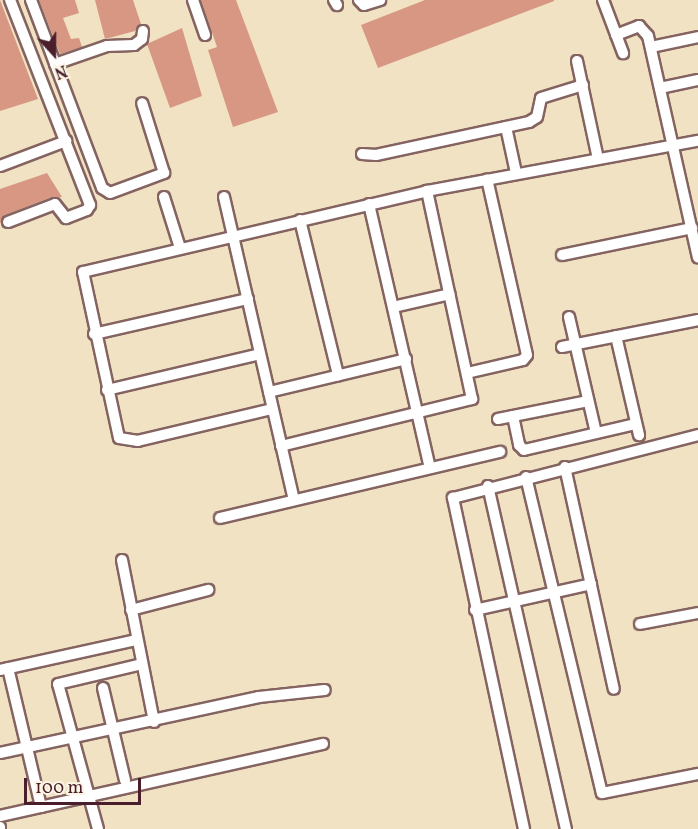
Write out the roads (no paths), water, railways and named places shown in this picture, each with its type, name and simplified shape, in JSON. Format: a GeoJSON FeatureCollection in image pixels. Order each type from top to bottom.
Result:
{"type":"FeatureCollection","features":[{"type":"Feature","properties":{"kind":"street"},"geometry":{"type":"LineString","coordinates":[[8,222],[55,204],[66,218],[89,209],[66,141],[10,0]]}},
{"type":"Feature","properties":{"kind":"street"},"geometry":{"type":"LineString","coordinates":[[31,0],[102,188],[110,193],[165,173],[141,103]]}},
{"type":"Feature","properties":{"kind":"street"},"geometry":{"type":"LineString","coordinates":[[193,0],[205,36]]}},
{"type":"Feature","properties":{"kind":"street"},"geometry":{"type":"LineString","coordinates":[[359,0],[364,5],[380,0]]}},
{"type":"Feature","properties":{"kind":"street"},"geometry":{"type":"LineString","coordinates":[[603,0],[623,53]]}},
{"type":"Feature","properties":{"kind":"street"},"geometry":{"type":"LineString","coordinates":[[616,35],[641,27],[651,47],[698,257]]}},
{"type":"Feature","properties":{"kind":"street"},"geometry":{"type":"LineString","coordinates":[[55,64],[107,46],[134,45],[142,39],[143,31]]}},
{"type":"Feature","properties":{"kind":"street"},"geometry":{"type":"LineString","coordinates":[[651,47],[698,37]]}},
{"type":"Feature","properties":{"kind":"street"},"geometry":{"type":"LineString","coordinates":[[577,61],[598,159]]}},
{"type":"Feature","properties":{"kind":"street"},"geometry":{"type":"LineString","coordinates":[[660,88],[698,80]]}},
{"type":"Feature","properties":{"kind":"street"},"geometry":{"type":"LineString","coordinates":[[362,154],[376,155],[535,119],[538,103],[546,95],[583,85]]}},
{"type":"Feature","properties":{"kind":"street"},"geometry":{"type":"LineString","coordinates":[[506,127],[516,173]]}},
{"type":"Feature","properties":{"kind":"street"},"geometry":{"type":"LineString","coordinates":[[0,166],[66,141]]}},
{"type":"Feature","properties":{"kind":"street"},"geometry":{"type":"LineString","coordinates":[[272,409],[126,441],[117,436],[94,334],[83,272],[427,191],[698,141]]}},
{"type":"Feature","properties":{"kind":"street"},"geometry":{"type":"LineString","coordinates":[[467,373],[520,361],[527,355],[487,179]]}},
{"type":"Feature","properties":{"kind":"street"},"geometry":{"type":"LineString","coordinates":[[281,446],[471,400],[427,191]]}},
{"type":"Feature","properties":{"kind":"street"},"geometry":{"type":"LineString","coordinates":[[224,197],[294,500]]}},
{"type":"Feature","properties":{"kind":"street"},"geometry":{"type":"LineString","coordinates":[[164,198],[180,248]]}},
{"type":"Feature","properties":{"kind":"street"},"geometry":{"type":"LineString","coordinates":[[369,204],[430,468]]}},
{"type":"Feature","properties":{"kind":"street"},"geometry":{"type":"LineString","coordinates":[[300,220],[338,375]]}},
{"type":"Feature","properties":{"kind":"street"},"geometry":{"type":"LineString","coordinates":[[562,255],[692,228]]}},
{"type":"Feature","properties":{"kind":"street"},"geometry":{"type":"LineString","coordinates":[[393,307],[450,294]]}},
{"type":"Feature","properties":{"kind":"street"},"geometry":{"type":"LineString","coordinates":[[94,334],[248,299]]}},
{"type":"Feature","properties":{"kind":"street"},"geometry":{"type":"LineString","coordinates":[[569,317],[596,433]]}},
{"type":"Feature","properties":{"kind":"street"},"geometry":{"type":"LineString","coordinates":[[562,347],[698,320]]}},
{"type":"Feature","properties":{"kind":"street"},"geometry":{"type":"LineString","coordinates":[[513,416],[522,450],[596,433],[637,429],[615,336]]}},
{"type":"Feature","properties":{"kind":"street"},"geometry":{"type":"LineString","coordinates":[[107,390],[260,354]]}},
{"type":"Feature","properties":{"kind":"street"},"geometry":{"type":"LineString","coordinates":[[268,392],[405,359]]}},
{"type":"Feature","properties":{"kind":"street"},"geometry":{"type":"LineString","coordinates":[[498,419],[588,401]]}},
{"type":"Feature","properties":{"kind":"street"},"geometry":{"type":"LineString","coordinates":[[524,829],[452,501],[457,494],[698,435]]}},
{"type":"Feature","properties":{"kind":"street"},"geometry":{"type":"LineString","coordinates":[[219,518],[500,452]]}},
{"type":"Feature","properties":{"kind":"street"},"geometry":{"type":"LineString","coordinates":[[565,467],[614,689]]}},
{"type":"Feature","properties":{"kind":"street"},"geometry":{"type":"LineString","coordinates":[[526,477],[602,793],[698,774]]}},
{"type":"Feature","properties":{"kind":"street"},"geometry":{"type":"LineString","coordinates":[[488,486],[566,829]]}},
{"type":"Feature","properties":{"kind":"street"},"geometry":{"type":"LineString","coordinates":[[122,560],[154,722]]}},
{"type":"Feature","properties":{"kind":"street"},"geometry":{"type":"LineString","coordinates":[[475,610],[591,584]]}},
{"type":"Feature","properties":{"kind":"street"},"geometry":{"type":"LineString","coordinates":[[131,610],[208,590]]}},
{"type":"Feature","properties":{"kind":"street"},"geometry":{"type":"LineString","coordinates":[[640,624],[698,613]]}},
{"type":"Feature","properties":{"kind":"street"},"geometry":{"type":"LineString","coordinates":[[41,807],[27,747],[4,669],[137,640]]}},
{"type":"Feature","properties":{"kind":"street"},"geometry":{"type":"LineString","coordinates":[[98,829],[71,738],[59,683],[142,664]]}},
{"type":"Feature","properties":{"kind":"street"},"geometry":{"type":"LineString","coordinates":[[103,688],[125,780]]}},
{"type":"Feature","properties":{"kind":"street"},"geometry":{"type":"LineString","coordinates":[[0,753],[154,722],[272,694],[325,690]]}},
{"type":"Feature","properties":{"kind":"street"},"geometry":{"type":"LineString","coordinates":[[0,820],[87,796],[323,744]]}}]}
